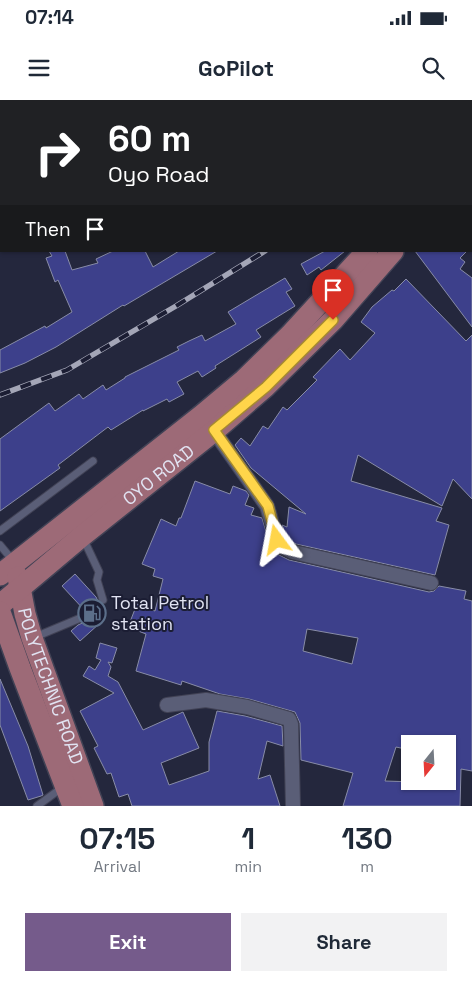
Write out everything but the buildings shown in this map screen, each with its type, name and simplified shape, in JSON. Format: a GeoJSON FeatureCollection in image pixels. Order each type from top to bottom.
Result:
{"type":"FeatureCollection","features":[{"type":"Feature","properties":{"kind":"main road","name":"OYO ROAD"},"geometry":{"type":"LineString","coordinates":[[8,570],[244,380],[290,335],[366,252]]}},
{"type":"Feature","properties":{"kind":"main road","name":"OYO ROAD"},"geometry":{"type":"LineString","coordinates":[[0,605],[266,387],[333,320],[393,252]]}},
{"type":"Feature","properties":{"kind":"main road","name":"POLYTECHNIC ROAD"},"geometry":{"type":"LineString","coordinates":[[8,570],[21,588],[25,614],[78,799]]}},
{"type":"Feature","properties":{"kind":"main road","name":"POLYTECHNIC ROAD"},"geometry":{"type":"LineString","coordinates":[[0,612],[7,649],[78,799]]}},
{"type":"Feature","properties":{"kind":"street"},"geometry":{"type":"LineString","coordinates":[[214,430],[264,500],[280,546],[292,552],[431,583]]}},
{"type":"Feature","properties":{"kind":"street"},"geometry":{"type":"LineString","coordinates":[[167,706],[206,700],[247,707],[289,719],[291,724],[293,806]]}},
{"type":"Feature","properties":{"kind":"lane"},"geometry":{"type":"LineString","coordinates":[[0,531],[94,461]]}},
{"type":"Feature","properties":{"kind":"lane"},"geometry":{"type":"LineString","coordinates":[[82,536],[99,572],[97,580],[104,600]]}},
{"type":"Feature","properties":{"kind":"lane"},"geometry":{"type":"LineString","coordinates":[[0,545],[8,570]]}},
{"type":"Feature","properties":{"kind":"lane"},"geometry":{"type":"LineString","coordinates":[[32,638],[83,618]]}},
{"type":"Feature","properties":{"kind":"lane"},"geometry":{"type":"LineString","coordinates":[[37,806],[78,799]]}},
{"type":"Feature","properties":{"kind":"railway"},"geometry":{"type":"LineString","coordinates":[[0,395],[67,370],[263,252]]}},
{"type":"Feature","properties":{"kind":"place","name":"Total Petrol station"},"geometry":{"type":"Point","coordinates":[92,613]}},
{"type":"Feature","properties":{"kind":"route"},"geometry":{"type":"LineString","coordinates":[[277,540],[268,506],[214,430],[266,387],[333,320]]}}]}
